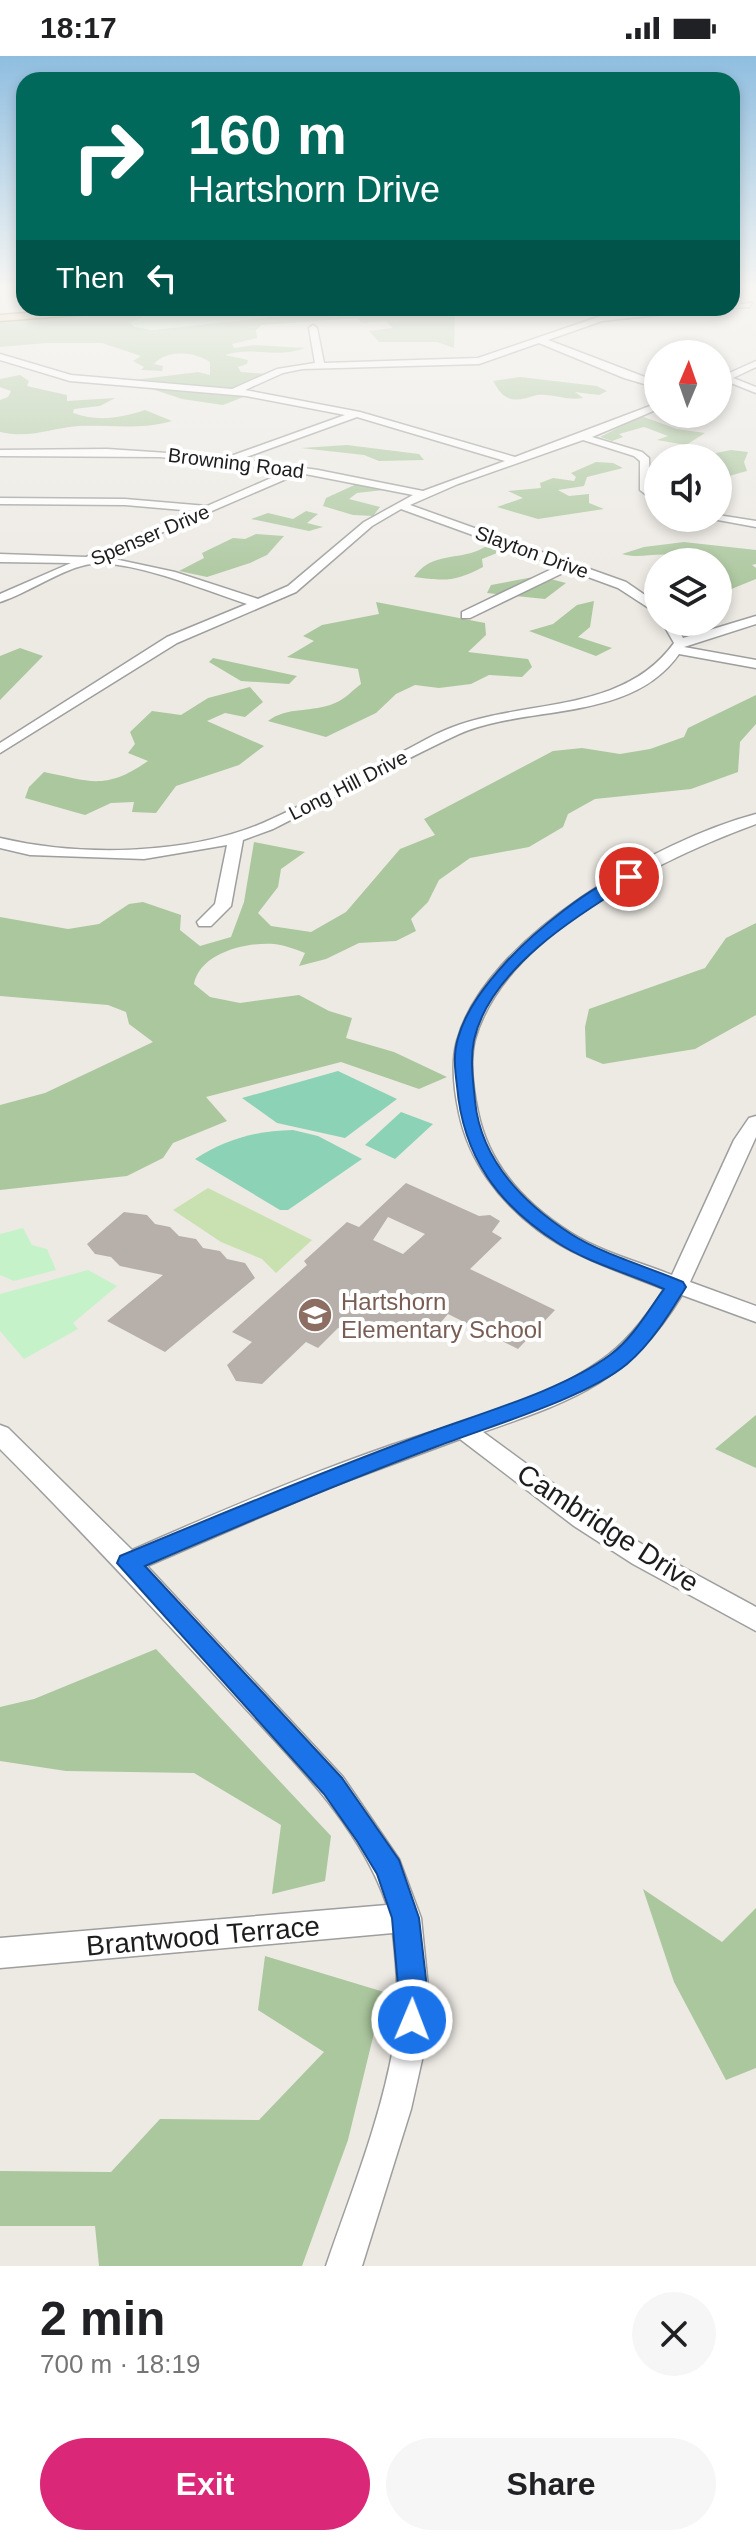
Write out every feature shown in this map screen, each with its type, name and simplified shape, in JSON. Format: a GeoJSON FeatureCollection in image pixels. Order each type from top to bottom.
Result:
{"type":"FeatureCollection","features":[{"type":"Feature","properties":{"kind":"street"},"geometry":{"type":"LineString","coordinates":[[192,389],[231,392],[357,414],[513,460]]}},
{"type":"Feature","properties":{"kind":"street"},"geometry":{"type":"LineString","coordinates":[[231,392],[238,389]]}},
{"type":"Feature","properties":{"kind":"street"},"geometry":{"type":"LineString","coordinates":[[0,749],[172,640],[292,589],[368,524],[400,505],[422,494],[583,437],[644,412]]}},
{"type":"Feature","properties":{"kind":"street"},"geometry":{"type":"LineString","coordinates":[[229,459],[357,414]]}},
{"type":"Feature","properties":{"kind":"street"},"geometry":{"type":"LineString","coordinates":[[583,437],[638,454],[644,459]]}},
{"type":"Feature","properties":{"kind":"street","name":"Browning Road"},"geometry":{"type":"LineString","coordinates":[[0,453],[123,451],[229,459],[422,494]]}},
{"type":"Feature","properties":{"kind":"street","name":"Spenser Drive"},"geometry":{"type":"LineString","coordinates":[[0,598],[299,470]]}},
{"type":"Feature","properties":{"kind":"street"},"geometry":{"type":"LineString","coordinates":[[0,501],[125,502],[212,509]]}},
{"type":"Feature","properties":{"kind":"street","name":"Slayton Drive"},"geometry":{"type":"LineString","coordinates":[[400,505],[622,585],[644,600]]}},
{"type":"Feature","properties":{"kind":"street"},"geometry":{"type":"LineString","coordinates":[[732,520],[756,523]]}},
{"type":"Feature","properties":{"kind":"street"},"geometry":{"type":"LineString","coordinates":[[0,558],[94,559],[144,567],[257,603]]}},
{"type":"Feature","properties":{"kind":"street"},"geometry":{"type":"LineString","coordinates":[[466,615],[569,565]]}},
{"type":"Feature","properties":{"kind":"street","name":"Long Hill Drive"},"geometry":{"type":"LineString","coordinates":[[0,843],[42,851],[144,854],[191,849],[236,837],[268,826],[457,730],[484,721],[609,696],[639,685],[658,674],[679,646],[756,620]]}},
{"type":"Feature","properties":{"kind":"street"},"geometry":{"type":"LineString","coordinates":[[674,636],[679,646],[756,664]]}},
{"type":"Feature","properties":{"kind":"street"},"geometry":{"type":"LineString","coordinates":[[756,819],[677,850],[580,906],[529,947],[492,988],[466,1038],[463,1063],[468,1116],[480,1151],[497,1179],[519,1204],[566,1240],[676,1287],[756,1314]]}},
{"type":"Feature","properties":{"kind":"street"},"geometry":{"type":"LineString","coordinates":[[205,922],[223,906],[236,837]]}},
{"type":"Feature","properties":{"kind":"street"},"geometry":{"type":"LineString","coordinates":[[128,1563],[320,1482],[556,1393],[611,1365],[638,1340],[676,1287],[744,1140],[756,1122]]}},
{"type":"Feature","properties":{"kind":"street","name":"Cambridge Drive"},"geometry":{"type":"LineString","coordinates":[[464,1430],[583,1519],[642,1557],[756,1620]]}},
{"type":"Feature","properties":{"kind":"street"},"geometry":{"type":"LineString","coordinates":[[0,1434],[128,1563],[333,1786],[389,1869],[406,1918],[413,1997],[410,2042],[383,2152],[344,2266]]}},
{"type":"Feature","properties":{"kind":"street","name":"Brantwood Terrace"},"geometry":{"type":"LineString","coordinates":[[0,1953],[406,1918]]}},
{"type":"Feature","properties":{"kind":"green space"},"geometry":{"type":"Polygon","coordinates":[[[6,389],[41,389],[67,395],[67,401],[115,398],[100,406],[74,409],[73,413],[109,418],[145,410],[172,421],[137,426],[79,426],[31,434],[0,432],[0,400],[8,397],[11,391],[6,389]]]}},
{"type":"Feature","properties":{"kind":"green space"},"geometry":{"type":"Polygon","coordinates":[[[152,389],[246,396],[223,405],[182,399],[152,389]]]}},
{"type":"Feature","properties":{"kind":"green space"},"geometry":{"type":"Polygon","coordinates":[[[499,389],[607,391],[599,395],[575,392],[583,398],[577,399],[537,395],[515,399],[502,394],[499,389]]]}},
{"type":"Feature","properties":{"kind":"green space"},"geometry":{"type":"Polygon","coordinates":[[[644,417],[644,427],[619,434],[623,437],[612,441],[600,437],[644,417]]]}},
{"type":"Feature","properties":{"kind":"green space"},"geometry":{"type":"Polygon","coordinates":[[[647,428],[705,433],[688,444],[657,440],[668,436],[647,428]]]}},
{"type":"Feature","properties":{"kind":"green space"},"geometry":{"type":"Polygon","coordinates":[[[347,445],[419,454],[424,460],[379,461],[364,455],[301,448],[347,445]]]}},
{"type":"Feature","properties":{"kind":"green space"},"geometry":{"type":"Polygon","coordinates":[[[732,450],[748,452],[744,462],[747,471],[732,475],[732,450]]]}},
{"type":"Feature","properties":{"kind":"green space"},"geometry":{"type":"Polygon","coordinates":[[[596,462],[613,463],[623,468],[587,477],[584,486],[558,490],[569,496],[589,494],[589,503],[604,509],[538,519],[497,507],[523,498],[508,491],[541,488],[540,483],[553,478],[574,481],[576,477],[571,473],[596,462]]]}},
{"type":"Feature","properties":{"kind":"green space"},"geometry":{"type":"Polygon","coordinates":[[[361,482],[392,489],[357,493],[349,499],[380,507],[373,516],[353,515],[323,506],[326,498],[361,482]]]}},
{"type":"Feature","properties":{"kind":"green space"},"geometry":{"type":"Polygon","coordinates":[[[306,511],[318,514],[307,523],[323,527],[309,531],[251,519],[268,513],[293,519],[306,511]]]}},
{"type":"Feature","properties":{"kind":"green space"},"geometry":{"type":"Polygon","coordinates":[[[256,534],[284,536],[267,555],[250,563],[207,577],[179,571],[204,558],[202,553],[233,538],[245,539],[256,534]]]}},
{"type":"Feature","properties":{"kind":"green space"},"geometry":{"type":"Polygon","coordinates":[[[494,542],[507,549],[482,559],[483,567],[473,572],[450,579],[414,577],[432,562],[474,552],[494,542]]]}},
{"type":"Feature","properties":{"kind":"green space"},"geometry":{"type":"Polygon","coordinates":[[[684,542],[756,550],[756,564],[752,565],[756,568],[756,579],[732,589],[732,548],[644,548],[644,556],[622,554],[644,547],[684,542]]]}},
{"type":"Feature","properties":{"kind":"green space"},"geometry":{"type":"Polygon","coordinates":[[[539,576],[566,583],[545,599],[487,593],[491,585],[539,576]]]}},
{"type":"Feature","properties":{"kind":"green space"},"geometry":{"type":"Polygon","coordinates":[[[594,601],[590,627],[578,637],[612,648],[596,656],[529,631],[553,624],[577,605],[594,601]]]}},
{"type":"Feature","properties":{"kind":"green space"},"geometry":{"type":"Polygon","coordinates":[[[376,602],[485,623],[486,635],[468,652],[528,659],[532,667],[522,677],[489,675],[471,684],[439,688],[415,685],[396,694],[376,713],[326,737],[268,721],[283,713],[335,703],[361,684],[358,669],[287,657],[314,641],[303,636],[322,625],[379,614],[376,602]]]}},
{"type":"Feature","properties":{"kind":"green space"},"geometry":{"type":"Polygon","coordinates":[[[20,648],[43,656],[0,700],[0,656],[20,648]]]}},
{"type":"Feature","properties":{"kind":"green space"},"geometry":{"type":"Polygon","coordinates":[[[213,658],[297,676],[289,684],[241,681],[209,662],[213,658]]]}},
{"type":"Feature","properties":{"kind":"green space"},"geometry":{"type":"Polygon","coordinates":[[[250,687],[263,702],[245,717],[225,713],[207,721],[264,746],[239,765],[176,786],[156,813],[132,812],[134,802],[111,803],[85,815],[25,798],[29,787],[44,772],[97,781],[120,777],[148,761],[128,753],[135,744],[130,732],[152,711],[181,715],[208,698],[250,687]]]}},
{"type":"Feature","properties":{"kind":"green space"},"geometry":{"type":"Polygon","coordinates":[[[756,695],[756,724],[740,742],[738,772],[691,789],[595,799],[568,814],[563,827],[529,847],[470,858],[439,880],[428,902],[411,919],[416,931],[396,941],[359,943],[326,959],[299,966],[305,953],[278,945],[251,945],[215,957],[198,973],[194,984],[210,997],[240,1003],[299,995],[329,1011],[352,1018],[346,1038],[394,1052],[447,1077],[419,1089],[341,1062],[206,1097],[227,1121],[173,1143],[163,1158],[127,1176],[0,1190],[0,1105],[45,1093],[153,1042],[129,1024],[126,1012],[108,1005],[0,996],[0,917],[68,929],[99,924],[129,904],[143,902],[181,915],[180,930],[200,946],[231,937],[244,902],[254,842],[305,852],[281,869],[278,887],[258,913],[271,926],[311,932],[346,912],[400,849],[435,835],[424,819],[553,751],[582,748],[620,754],[650,749],[684,737],[688,728],[756,695]]]}},
{"type":"Feature","properties":{"kind":"green space"},"geometry":{"type":"Polygon","coordinates":[[[756,923],[756,1015],[695,1049],[603,1064],[586,1057],[585,1027],[589,1009],[705,968],[726,938],[756,923]]]}},
{"type":"Feature","properties":{"kind":"green space"},"geometry":{"type":"Polygon","coordinates":[[[338,1071],[397,1099],[345,1138],[277,1123],[242,1098],[338,1071]]]}},
{"type":"Feature","properties":{"kind":"green space"},"geometry":{"type":"Polygon","coordinates":[[[401,1112],[433,1124],[395,1159],[365,1145],[401,1112]]]}},
{"type":"Feature","properties":{"kind":"green space"},"geometry":{"type":"Polygon","coordinates":[[[293,1130],[318,1136],[362,1159],[288,1210],[280,1210],[195,1159],[242,1137],[293,1130]]]}},
{"type":"Feature","properties":{"kind":"green space"},"geometry":{"type":"Polygon","coordinates":[[[208,1188],[312,1240],[276,1273],[262,1259],[221,1242],[173,1210],[208,1188]]]}},
{"type":"Feature","properties":{"kind":"green space"},"geometry":{"type":"Polygon","coordinates":[[[23,1228],[32,1245],[47,1249],[56,1270],[14,1281],[0,1275],[0,1234],[23,1228]]]}},
{"type":"Feature","properties":{"kind":"green space"},"geometry":{"type":"Polygon","coordinates":[[[88,1270],[117,1286],[73,1323],[78,1329],[24,1359],[0,1331],[0,1294],[88,1270]]]}},
{"type":"Feature","properties":{"kind":"green space"},"geometry":{"type":"Polygon","coordinates":[[[756,1415],[756,1468],[715,1449],[756,1415]]]}},
{"type":"Feature","properties":{"kind":"green space"},"geometry":{"type":"Polygon","coordinates":[[[156,1649],[331,1836],[325,1881],[272,1894],[281,1825],[194,1773],[66,1771],[0,1761],[0,1707],[34,1699],[156,1649]]]}},
{"type":"Feature","properties":{"kind":"green space"},"geometry":{"type":"Polygon","coordinates":[[[643,1889],[722,1942],[756,1908],[756,2068],[726,2080],[674,1982],[643,1889]]]}},
{"type":"Feature","properties":{"kind":"green space"},"geometry":{"type":"Polygon","coordinates":[[[265,1956],[384,1992],[348,2140],[302,2266],[99,2266],[95,2226],[0,2226],[0,2171],[111,2172],[160,2119],[259,2120],[324,2052],[258,2010],[265,1956]]]}},
{"type":"Feature","properties":{"kind":"building","name":"Hartshorn Elementary School"},"geometry":{"type":"Polygon","coordinates":[[[406,1183],[479,1216],[490,1215],[500,1221],[492,1232],[502,1238],[470,1269],[555,1310],[518,1349],[448,1314],[436,1328],[386,1332],[361,1319],[348,1329],[338,1328],[318,1348],[306,1342],[262,1384],[236,1381],[227,1365],[252,1342],[232,1332],[307,1265],[304,1261],[347,1222],[359,1227],[406,1183]],[[388,1217],[373,1240],[403,1254],[425,1234],[388,1217]]]}},
{"type":"Feature","properties":{"kind":"building"},"geometry":{"type":"Polygon","coordinates":[[[124,1212],[147,1215],[155,1224],[170,1227],[179,1236],[196,1239],[203,1248],[220,1251],[227,1259],[245,1263],[255,1278],[165,1352],[107,1321],[163,1275],[120,1266],[111,1257],[95,1254],[87,1244],[124,1212]]]}},
{"type":"Feature","properties":{"kind":"place","name":"Hartshorn Elementary School"},"geometry":{"type":"Point","coordinates":[315,1315]}},
{"type":"Feature","properties":{"kind":"route"},"geometry":{"type":"LineString","coordinates":[[412,2020],[411,1959],[406,1918],[389,1869],[367,1833],[333,1786],[128,1563],[320,1482],[556,1393],[621,1358],[645,1332],[676,1287],[566,1240],[519,1204],[486,1163],[475,1139],[468,1116],[463,1063],[466,1038],[492,988],[529,947],[580,906],[629,877]]}}]}
